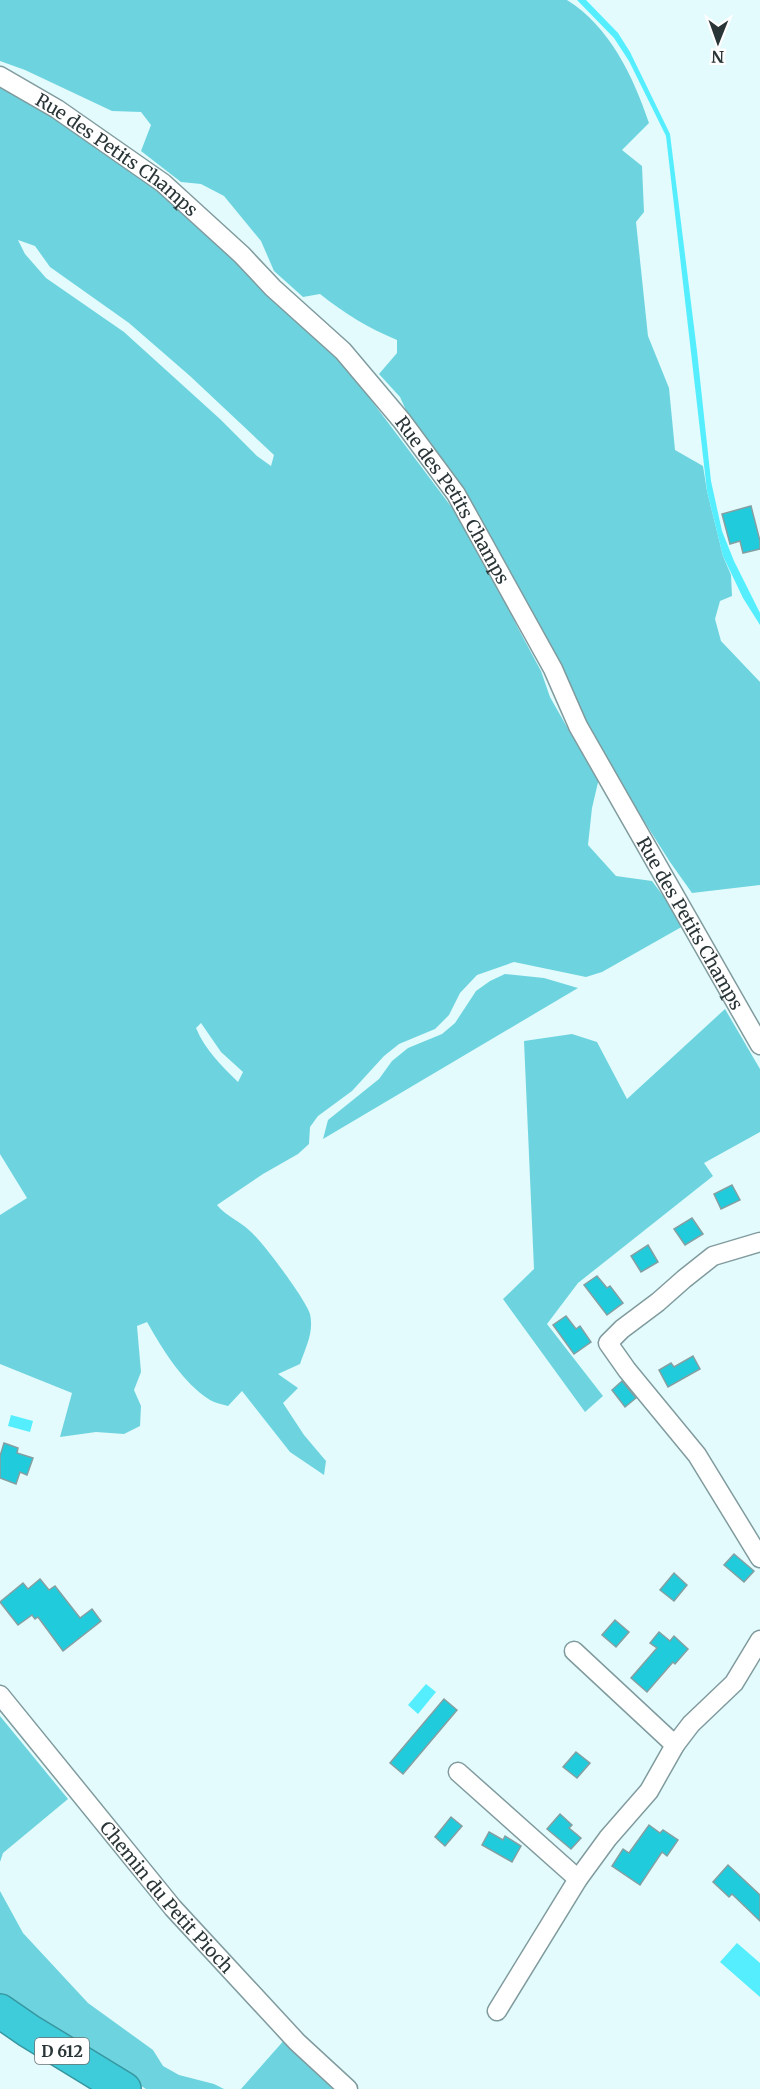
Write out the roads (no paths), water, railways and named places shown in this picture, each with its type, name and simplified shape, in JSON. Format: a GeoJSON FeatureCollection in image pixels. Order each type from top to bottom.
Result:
{"type":"FeatureCollection","features":[{"type":"Feature","properties":{"kind":"highway","name":"D 612"},"geometry":{"type":"LineString","coordinates":[[0,2010],[29,2031],[124,2089]]}},
{"type":"Feature","properties":{"kind":"street","name":"Rue des Petits Champs"},"geometry":{"type":"LineString","coordinates":[[0,76],[57,109],[163,183],[242,255],[273,288],[344,351],[402,421],[456,494],[553,669],[578,726],[760,1045]]}},
{"type":"Feature","properties":{"kind":"street"},"geometry":{"type":"LineString","coordinates":[[760,1242],[713,1257],[622,1329],[608,1343],[627,1370],[697,1455],[760,1558]]}},
{"type":"Feature","properties":{"kind":"street"},"geometry":{"type":"LineString","coordinates":[[497,2011],[578,1879],[608,1838],[649,1791],[675,1745],[691,1724],[734,1683],[760,1640]]}},
{"type":"Feature","properties":{"kind":"street"},"geometry":{"type":"LineString","coordinates":[[574,1651],[675,1745]]}},
{"type":"Feature","properties":{"kind":"street","name":"Chemin du Petit Pioch"},"geometry":{"type":"LineString","coordinates":[[0,1695],[173,1908],[297,2042],[348,2089]]}},
{"type":"Feature","properties":{"kind":"street"},"geometry":{"type":"LineString","coordinates":[[458,1772],[578,1879]]}}]}
